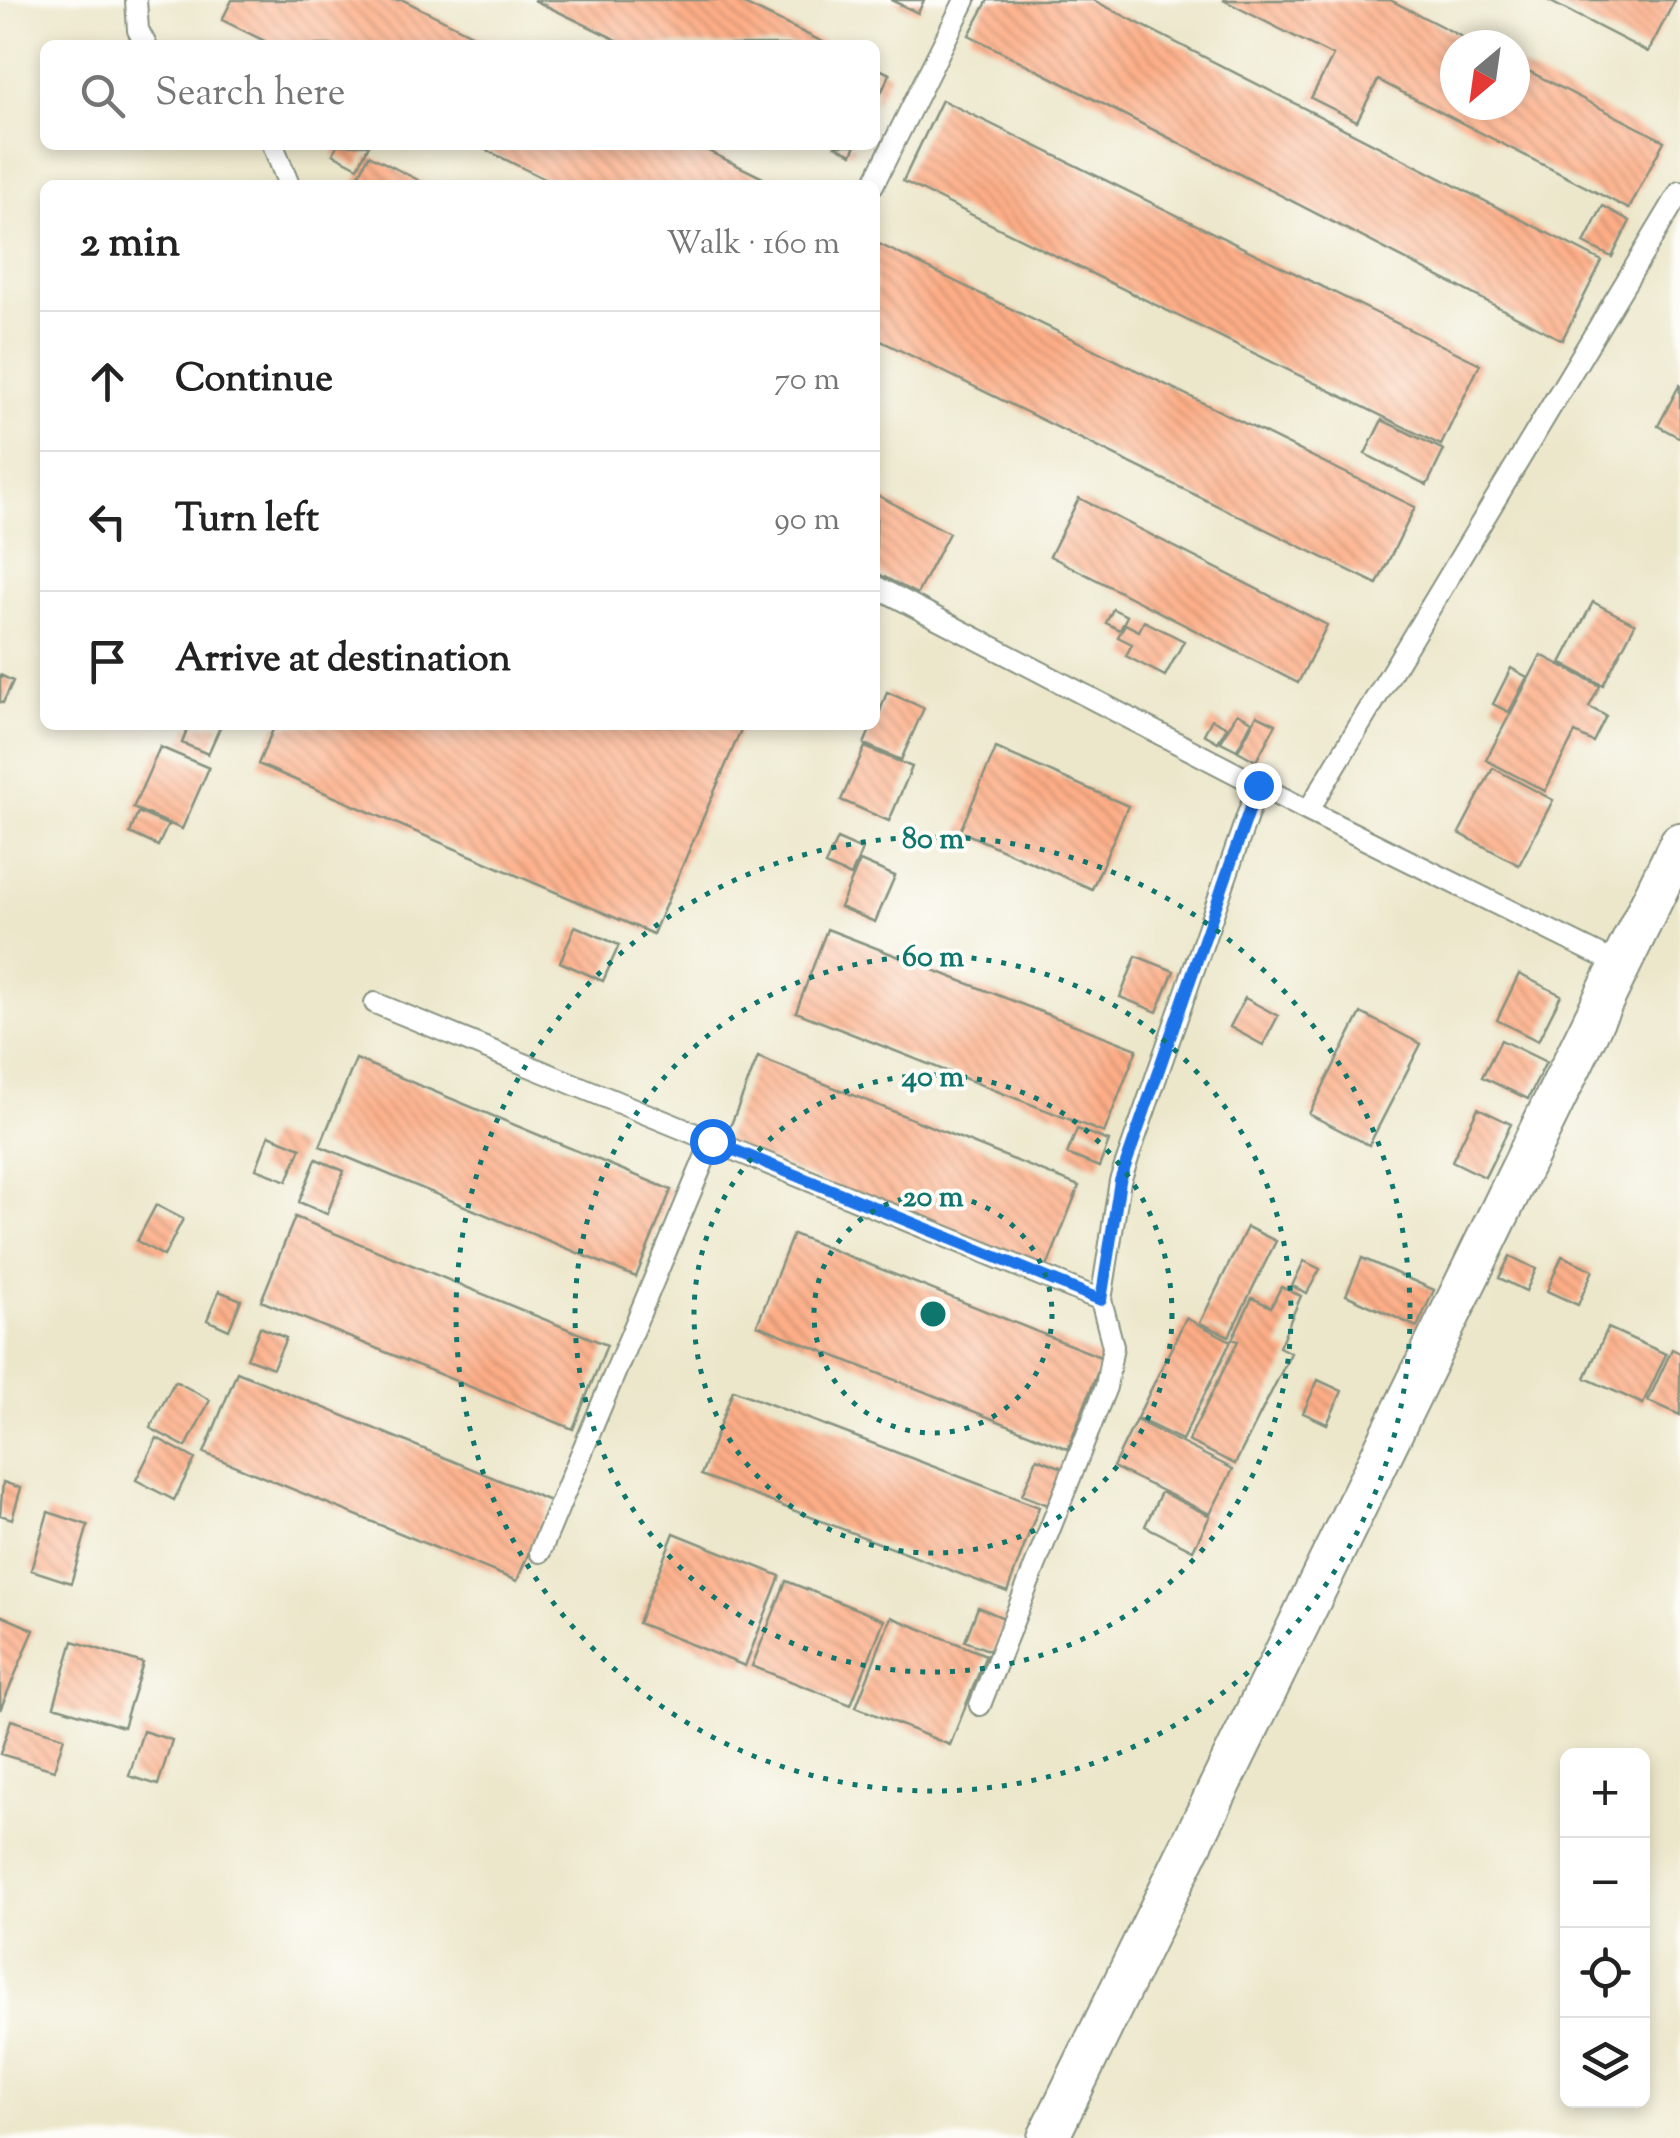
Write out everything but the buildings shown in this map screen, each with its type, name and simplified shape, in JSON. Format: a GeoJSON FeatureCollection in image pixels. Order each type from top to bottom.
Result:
{"type":"FeatureCollection","features":[{"type":"Feature","properties":{"kind":"street"},"geometry":{"type":"LineString","coordinates":[[1048,2138],[1680,843]]}},
{"type":"Feature","properties":{"kind":"lane"},"geometry":{"type":"LineString","coordinates":[[136,0],[138,30],[143,40]]}},
{"type":"Feature","properties":{"kind":"lane"},"geometry":{"type":"LineString","coordinates":[[876,180],[966,0]]}},
{"type":"Feature","properties":{"kind":"lane"},"geometry":{"type":"LineString","coordinates":[[275,150],[288,180]]}},
{"type":"Feature","properties":{"kind":"lane"},"geometry":{"type":"LineString","coordinates":[[1308,811],[1680,192]]}},
{"type":"Feature","properties":{"kind":"lane"},"geometry":{"type":"LineString","coordinates":[[880,589],[1308,811],[1622,966]]}},
{"type":"Feature","properties":{"kind":"lane"},"geometry":{"type":"LineString","coordinates":[[980,1705],[1106,1387],[1113,1346],[1101,1300],[1120,1181],[1258,785]]}},
{"type":"Feature","properties":{"kind":"lane"},"geometry":{"type":"LineString","coordinates":[[376,1002],[1101,1300]]}},
{"type":"Feature","properties":{"kind":"lane"},"geometry":{"type":"LineString","coordinates":[[540,1552],[712,1141]]}},
{"type":"Feature","properties":{"kind":"route"},"geometry":{"type":"LineString","coordinates":[[712,1141],[1101,1300],[1120,1181],[1258,785]]}}]}
